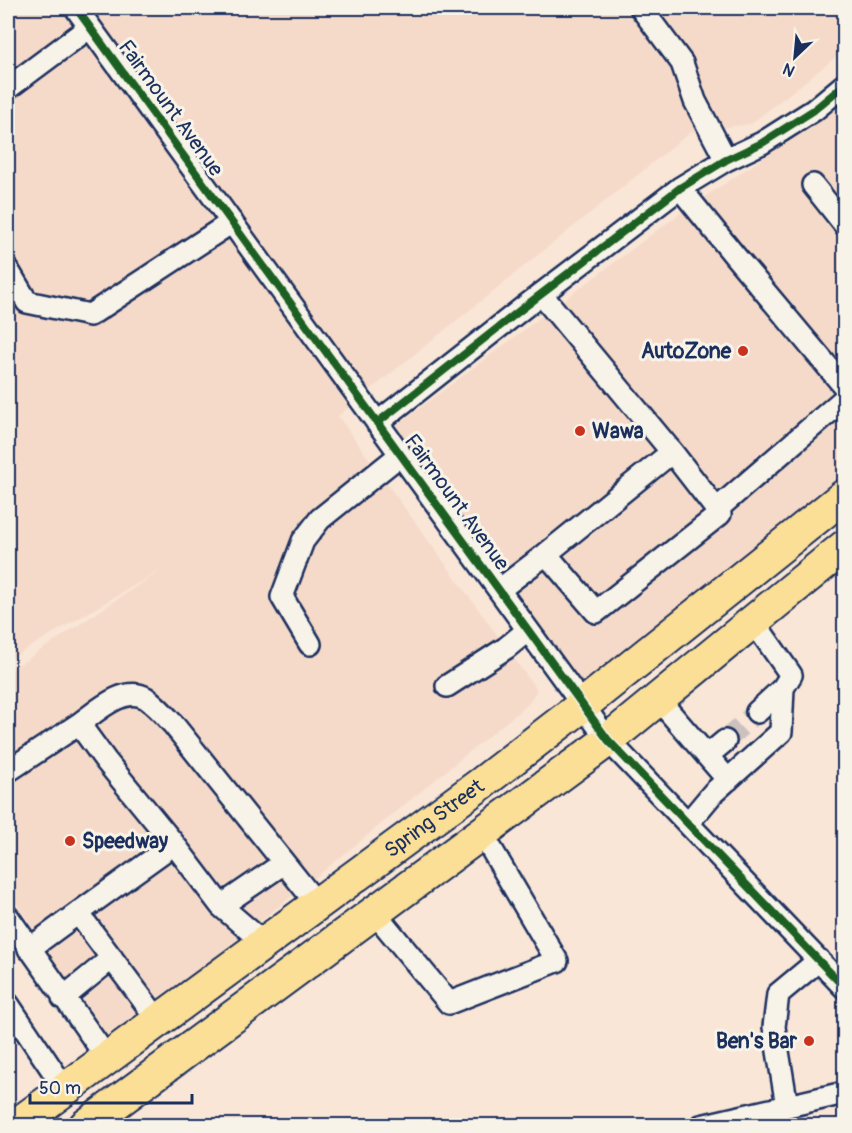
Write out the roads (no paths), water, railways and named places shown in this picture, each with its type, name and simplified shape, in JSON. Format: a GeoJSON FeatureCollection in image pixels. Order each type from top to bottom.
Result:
{"type":"FeatureCollection","features":[{"type":"Feature","properties":{"kind":"highway","name":"Spring Street"},"geometry":{"type":"LineString","coordinates":[[15,1125],[450,806],[583,705],[844,496]]}},
{"type":"Feature","properties":{"kind":"highway","name":"Spring Street"},"geometry":{"type":"LineString","coordinates":[[85,1125],[608,740],[844,547]]}},
{"type":"Feature","properties":{"kind":"street","name":"Fairmount Avenue"},"geometry":{"type":"LineString","coordinates":[[76,8],[608,740],[844,987]]}},
{"type":"Feature","properties":{"kind":"street"},"geometry":{"type":"LineString","coordinates":[[641,8],[682,63],[695,101],[726,160]]}},
{"type":"Feature","properties":{"kind":"street"},"geometry":{"type":"LineString","coordinates":[[8,88],[90,27]]}},
{"type":"Feature","properties":{"kind":"street"},"geometry":{"type":"LineString","coordinates":[[377,423],[680,188],[726,160],[762,143],[814,110],[844,85]]}},
{"type":"Feature","properties":{"kind":"street"},"geometry":{"type":"LineString","coordinates":[[813,185],[844,224]]}},
{"type":"Feature","properties":{"kind":"street"},"geometry":{"type":"LineString","coordinates":[[680,188],[844,386]]}},
{"type":"Feature","properties":{"kind":"street"},"geometry":{"type":"LineString","coordinates":[[8,270],[27,302],[90,315],[232,222]]}},
{"type":"Feature","properties":{"kind":"street"},"geometry":{"type":"LineString","coordinates":[[541,294],[672,452],[720,514],[596,612],[546,554]]}},
{"type":"Feature","properties":{"kind":"street"},"geometry":{"type":"LineString","coordinates":[[717,510],[844,399]]}},
{"type":"Feature","properties":{"kind":"street"},"geometry":{"type":"LineString","coordinates":[[499,590],[672,452]]}},
{"type":"Feature","properties":{"kind":"street"},"geometry":{"type":"LineString","coordinates":[[310,644],[282,597],[303,541],[320,519],[400,455]]}},
{"type":"Feature","properties":{"kind":"street"},"geometry":{"type":"LineString","coordinates":[[754,622],[791,675],[783,688],[757,712]]}},
{"type":"Feature","properties":{"kind":"street"},"geometry":{"type":"LineString","coordinates":[[447,686],[506,648],[528,630]]}},
{"type":"Feature","properties":{"kind":"street"},"geometry":{"type":"LineString","coordinates":[[688,823],[713,793],[781,732],[783,688]]}},
{"type":"Feature","properties":{"kind":"street"},"geometry":{"type":"LineString","coordinates":[[8,771],[115,698],[132,695],[144,697],[174,724],[317,904]]}},
{"type":"Feature","properties":{"kind":"street"},"geometry":{"type":"LineString","coordinates":[[658,699],[728,780]]}},
{"type":"Feature","properties":{"kind":"street"},"geometry":{"type":"LineString","coordinates":[[79,724],[221,906],[264,943]]}},
{"type":"Feature","properties":{"kind":"street"},"geometry":{"type":"LineString","coordinates":[[707,756],[725,741]]}},
{"type":"Feature","properties":{"kind":"street"},"geometry":{"type":"LineString","coordinates":[[374,912],[449,1003],[557,961],[482,833]]}},
{"type":"Feature","properties":{"kind":"street"},"geometry":{"type":"LineString","coordinates":[[29,949],[174,844]]}},
{"type":"Feature","properties":{"kind":"street"},"geometry":{"type":"LineString","coordinates":[[221,906],[284,863]]}},
{"type":"Feature","properties":{"kind":"street"},"geometry":{"type":"LineString","coordinates":[[78,913],[158,1020]]}},
{"type":"Feature","properties":{"kind":"street"},"geometry":{"type":"LineString","coordinates":[[8,917],[107,1058]]}},
{"type":"Feature","properties":{"kind":"street"},"geometry":{"type":"LineString","coordinates":[[63,998],[112,958]]}},
{"type":"Feature","properties":{"kind":"street"},"geometry":{"type":"LineString","coordinates":[[787,1106],[774,1027],[778,994],[819,960]]}},
{"type":"Feature","properties":{"kind":"street"},"geometry":{"type":"LineString","coordinates":[[8,1004],[65,1089]]}},
{"type":"Feature","properties":{"kind":"street"},"geometry":{"type":"LineString","coordinates":[[701,1125],[844,1094]]}},
{"type":"Feature","properties":{"kind":"tunnel"},"geometry":{"type":"LineString","coordinates":[[725,741],[757,712]]}},
{"type":"Feature","properties":{"kind":"place","name":"AutoZone"},"geometry":{"type":"Point","coordinates":[743,351]}},
{"type":"Feature","properties":{"kind":"place","name":"Wawa"},"geometry":{"type":"Point","coordinates":[580,431]}},
{"type":"Feature","properties":{"kind":"place","name":"Speedway"},"geometry":{"type":"Point","coordinates":[70,841]}},
{"type":"Feature","properties":{"kind":"place","name":"Ben's Bar"},"geometry":{"type":"Point","coordinates":[809,1041]}}]}
